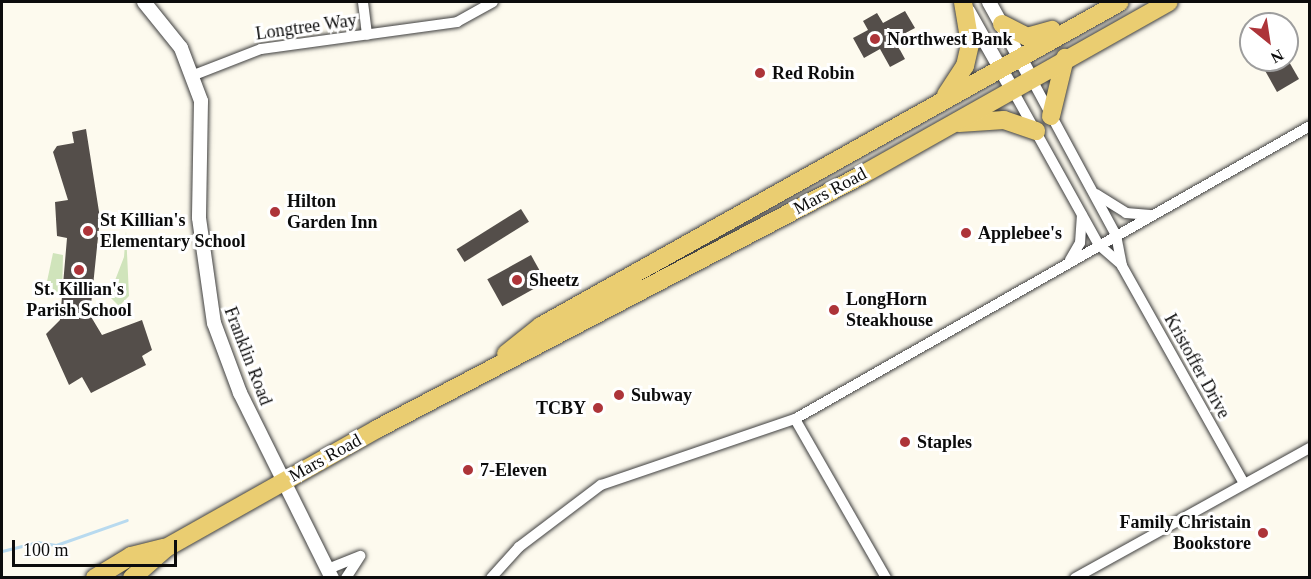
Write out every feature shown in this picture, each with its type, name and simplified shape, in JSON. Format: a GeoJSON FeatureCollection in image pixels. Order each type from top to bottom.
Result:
{"type":"FeatureCollection","features":[{"type":"Feature","properties":{"kind":"main road"},"geometry":{"type":"LineString","coordinates":[[940,102],[968,57],[970,36],[963,2]]}},
{"type":"Feature","properties":{"kind":"main road"},"geometry":{"type":"LineString","coordinates":[[1002,24],[1018,35],[1044,34],[1104,2]]}},
{"type":"Feature","properties":{"kind":"main road","name":"Mars Road"},"geometry":{"type":"LineString","coordinates":[[485,369],[541,326],[1120,2]]}},
{"type":"Feature","properties":{"kind":"main road","name":"Mars Road"},"geometry":{"type":"LineString","coordinates":[[132,578],[166,548],[485,369],[551,342],[951,124],[1168,2]]}},
{"type":"Feature","properties":{"kind":"main road"},"geometry":{"type":"LineString","coordinates":[[1051,116],[1065,58]]}},
{"type":"Feature","properties":{"kind":"main road"},"geometry":{"type":"LineString","coordinates":[[951,124],[1004,120],[1036,131]]}},
{"type":"Feature","properties":{"kind":"main road","name":"Mars Road"},"geometry":{"type":"LineString","coordinates":[[95,578],[131,556],[166,548]]}},
{"type":"Feature","properties":{"kind":"street","name":"Franklin Road"},"geometry":{"type":"LineString","coordinates":[[144,2],[181,48],[194,75],[201,101],[202,252],[214,323],[242,396],[330,573]]}},
{"type":"Feature","properties":{"kind":"street"},"geometry":{"type":"LineString","coordinates":[[363,2],[367,35]]}},
{"type":"Feature","properties":{"kind":"street","name":"Longtree Way"},"geometry":{"type":"LineString","coordinates":[[194,75],[261,49],[457,22],[493,2]]}},
{"type":"Feature","properties":{"kind":"street"},"geometry":{"type":"LineString","coordinates":[[963,2],[1012,89]]}},
{"type":"Feature","properties":{"kind":"street"},"geometry":{"type":"LineString","coordinates":[[989,2],[1030,78]]}},
{"type":"Feature","properties":{"kind":"street","name":"Kristoffer Drive"},"geometry":{"type":"LineString","coordinates":[[1030,78],[1116,236],[1122,266],[1243,482]]}},
{"type":"Feature","properties":{"kind":"street","name":"Kristoffer Drive"},"geometry":{"type":"LineString","coordinates":[[1012,89],[1099,245],[1122,266]]}},
{"type":"Feature","properties":{"kind":"street"},"geometry":{"type":"LineString","coordinates":[[491,578],[528,539],[601,485],[795,419],[1310,126]]}},
{"type":"Feature","properties":{"kind":"street"},"geometry":{"type":"LineString","coordinates":[[1092,192],[1126,213],[1156,213]]}},
{"type":"Feature","properties":{"kind":"street"},"geometry":{"type":"LineString","coordinates":[[1067,263],[1080,243],[1082,215]]}},
{"type":"Feature","properties":{"kind":"street"},"geometry":{"type":"LineString","coordinates":[[795,419],[886,578]]}},
{"type":"Feature","properties":{"kind":"street"},"geometry":{"type":"LineString","coordinates":[[1075,578],[1243,482],[1310,448]]}},
{"type":"Feature","properties":{"kind":"street"},"geometry":{"type":"LineString","coordinates":[[330,573],[360,556],[346,578]]}},
{"type":"Feature","properties":{"kind":"green space"},"geometry":{"type":"Polygon","coordinates":[[[126,231],[129,296],[119,306],[109,296],[124,257],[126,231]]]}},
{"type":"Feature","properties":{"kind":"green space"},"geometry":{"type":"Polygon","coordinates":[[[53,253],[63,255],[62,295],[45,291],[53,253]]]}},
{"type":"Feature","properties":{"kind":"building","name":"Northwest Bank"},"geometry":{"type":"Polygon","coordinates":[[[905,11],[915,28],[894,39],[905,59],[890,67],[880,49],[864,58],[853,38],[868,30],[863,21],[877,13],[883,23],[905,11]]]}},
{"type":"Feature","properties":{"kind":"building"},"geometry":{"type":"Polygon","coordinates":[[[1266,72],[1295,72],[1299,79],[1277,92],[1266,72]]]}},
{"type":"Feature","properties":{"kind":"building","name":"St. Killian's Parish School"},"geometry":{"type":"Polygon","coordinates":[[[86,129],[100,218],[90,315],[102,335],[142,320],[152,350],[142,356],[146,365],[91,393],[82,377],[69,385],[46,334],[60,320],[67,238],[57,236],[55,202],[68,200],[53,152],[57,146],[74,143],[72,132],[86,129]]]}},
{"type":"Feature","properties":{"kind":"building","name":"Sheetz"},"geometry":{"type":"Polygon","coordinates":[[[521,209],[529,222],[464,262],[457,249],[521,209]]]}},
{"type":"Feature","properties":{"kind":"building","name":"Sheetz"},"geometry":{"type":"Polygon","coordinates":[[[531,255],[546,282],[502,306],[487,279],[531,255]]]}},
{"type":"Feature","properties":{"kind":"waterway"},"geometry":{"type":"LineString","coordinates":[[2,551],[37,542],[56,545],[127,520]]}},
{"type":"Feature","properties":{"kind":"place","name":"Northwest Bank"},"geometry":{"type":"Point","coordinates":[875,39]}},
{"type":"Feature","properties":{"kind":"place","name":"Red Robin"},"geometry":{"type":"Point","coordinates":[760,73]}},
{"type":"Feature","properties":{"kind":"place","name":"Hilton Garden Inn"},"geometry":{"type":"Point","coordinates":[275,212]}},
{"type":"Feature","properties":{"kind":"place","name":"St Killian's Elementary School"},"geometry":{"type":"Point","coordinates":[88,231]}},
{"type":"Feature","properties":{"kind":"place","name":"Applebee's"},"geometry":{"type":"Point","coordinates":[966,233]}},
{"type":"Feature","properties":{"kind":"place","name":"St. Killian's Parish School"},"geometry":{"type":"Point","coordinates":[79,270]}},
{"type":"Feature","properties":{"kind":"place","name":"Sheetz"},"geometry":{"type":"Point","coordinates":[517,280]}},
{"type":"Feature","properties":{"kind":"place","name":"LongHorn Steakhouse"},"geometry":{"type":"Point","coordinates":[834,310]}},
{"type":"Feature","properties":{"kind":"place","name":"Subway"},"geometry":{"type":"Point","coordinates":[619,395]}},
{"type":"Feature","properties":{"kind":"place","name":"TCBY"},"geometry":{"type":"Point","coordinates":[598,408]}},
{"type":"Feature","properties":{"kind":"place","name":"Staples"},"geometry":{"type":"Point","coordinates":[905,442]}},
{"type":"Feature","properties":{"kind":"place","name":"7-Eleven"},"geometry":{"type":"Point","coordinates":[468,470]}},
{"type":"Feature","properties":{"kind":"place","name":"Family Christain Bookstore"},"geometry":{"type":"Point","coordinates":[1263,533]}}]}
